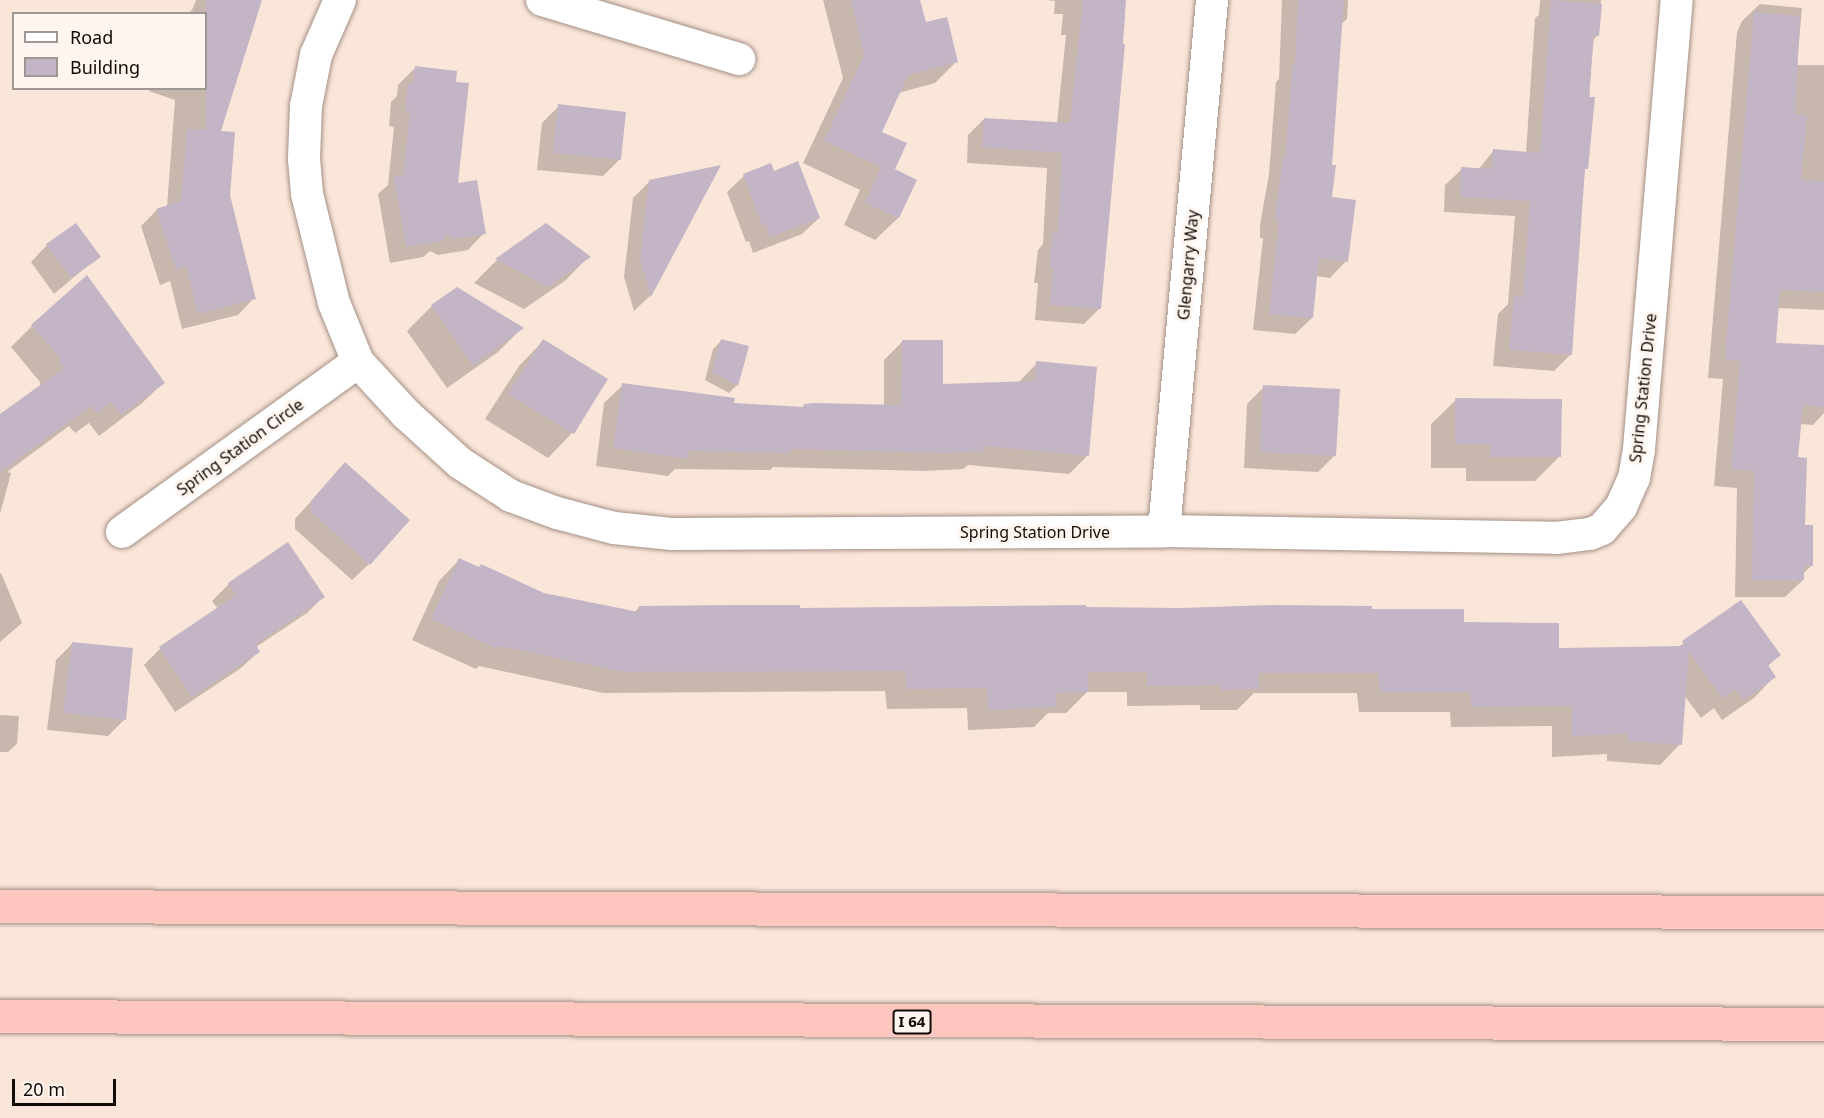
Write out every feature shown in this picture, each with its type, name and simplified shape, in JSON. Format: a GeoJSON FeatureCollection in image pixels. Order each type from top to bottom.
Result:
{"type":"FeatureCollection","features":[{"type":"Feature","properties":{"kind":"highway"},"geometry":{"type":"LineString","coordinates":[[0,906],[1824,912]]}},
{"type":"Feature","properties":{"kind":"highway","name":"I 64"},"geometry":{"type":"LineString","coordinates":[[0,1016],[1824,1024]]}},
{"type":"Feature","properties":{"kind":"street","name":"Spring Station Drive"},"geometry":{"type":"LineString","coordinates":[[340,0],[316,55],[306,106],[304,159],[307,194],[320,255],[334,303],[358,362],[406,414],[460,463],[511,496],[557,513],[614,528],[672,534],[1164,531],[1556,538],[1590,534],[1613,519],[1634,478],[1639,448],[1677,0]]}},
{"type":"Feature","properties":{"kind":"street"},"geometry":{"type":"LineString","coordinates":[[542,0],[739,59]]}},
{"type":"Feature","properties":{"kind":"street","name":"Glengarry Way"},"geometry":{"type":"LineString","coordinates":[[1164,531],[1212,0]]}},
{"type":"Feature","properties":{"kind":"street","name":"Spring Station Circle"},"geometry":{"type":"LineString","coordinates":[[122,532],[358,362]]}},
{"type":"Feature","properties":{"kind":"building"},"geometry":{"type":"Polygon","coordinates":[[[206,0],[262,0],[221,131],[235,132],[230,195],[256,299],[198,314],[186,266],[176,270],[156,209],[181,201],[187,129],[206,130],[206,0]]]}},
{"type":"Feature","properties":{"kind":"building"},"geometry":{"type":"Polygon","coordinates":[[[851,0],[920,0],[926,22],[947,17],[958,62],[908,75],[882,132],[907,143],[895,169],[917,180],[899,218],[865,203],[881,167],[824,141],[864,55],[851,0]]]}},
{"type":"Feature","properties":{"kind":"building"},"geometry":{"type":"Polygon","coordinates":[[[1083,0],[1126,0],[1123,44],[1125,44],[1101,309],[1050,305],[1053,268],[1049,268],[1053,232],[1058,233],[1062,153],[982,147],[984,118],[1070,123],[1083,0]]]}},
{"type":"Feature","properties":{"kind":"building"},"geometry":{"type":"Polygon","coordinates":[[[1298,0],[1344,0],[1332,165],[1336,165],[1332,197],[1356,200],[1348,262],[1319,258],[1313,318],[1269,314],[1279,222],[1276,222],[1276,207],[1283,158],[1285,158],[1293,63],[1295,64],[1298,0]]]}},
{"type":"Feature","properties":{"kind":"building"},"geometry":{"type":"Polygon","coordinates":[[[1551,0],[1602,4],[1599,36],[1594,35],[1589,97],[1595,97],[1588,169],[1585,169],[1572,355],[1509,350],[1514,296],[1523,297],[1530,201],[1460,197],[1461,167],[1492,169],[1493,149],[1540,153],[1551,0]]]}},
{"type":"Feature","properties":{"kind":"building"},"geometry":{"type":"Polygon","coordinates":[[[1754,12],[1800,16],[1795,114],[1807,116],[1801,180],[1824,181],[1824,292],[1780,290],[1776,343],[1824,345],[1824,407],[1803,405],[1798,457],[1807,458],[1805,525],[1813,525],[1813,566],[1804,566],[1804,580],[1752,580],[1754,471],[1731,469],[1740,361],[1726,360],[1726,344],[1754,12]]]}},
{"type":"Feature","properties":{"kind":"building"},"geometry":{"type":"Polygon","coordinates":[[[415,66],[457,71],[456,82],[469,83],[458,183],[477,180],[486,234],[455,239],[446,234],[442,241],[406,247],[394,176],[403,175],[410,111],[405,110],[408,84],[413,84],[415,66]]]}},
{"type":"Feature","properties":{"kind":"building"},"geometry":{"type":"Polygon","coordinates":[[[558,104],[626,112],[621,160],[553,153],[558,104]]]}},
{"type":"Feature","properties":{"kind":"building"},"geometry":{"type":"Polygon","coordinates":[[[798,161],[820,218],[770,237],[766,225],[762,226],[743,174],[771,163],[774,171],[798,161]]]}},
{"type":"Feature","properties":{"kind":"building"},"geometry":{"type":"Polygon","coordinates":[[[721,165],[651,297],[640,259],[649,180],[721,165]]]}},
{"type":"Feature","properties":{"kind":"building"},"geometry":{"type":"Polygon","coordinates":[[[76,223],[101,257],[71,278],[46,244],[76,223]]]}},
{"type":"Feature","properties":{"kind":"building"},"geometry":{"type":"Polygon","coordinates":[[[546,223],[591,257],[548,287],[495,259],[546,223]]]}},
{"type":"Feature","properties":{"kind":"building"},"geometry":{"type":"Polygon","coordinates":[[[87,275],[165,383],[121,415],[111,402],[97,413],[91,406],[0,472],[0,414],[64,368],[59,361],[61,359],[31,325],[87,275]]]}},
{"type":"Feature","properties":{"kind":"building"},"geometry":{"type":"Polygon","coordinates":[[[457,287],[524,328],[473,365],[431,305],[457,287]]]}},
{"type":"Feature","properties":{"kind":"building"},"geometry":{"type":"Polygon","coordinates":[[[543,339],[608,379],[574,434],[508,394],[543,339]]]}},
{"type":"Feature","properties":{"kind":"building"},"geometry":{"type":"Polygon","coordinates":[[[721,339],[749,346],[738,386],[712,372],[721,339]]]}},
{"type":"Feature","properties":{"kind":"building"},"geometry":{"type":"Polygon","coordinates":[[[902,340],[943,340],[943,384],[1035,381],[1036,361],[1097,367],[1089,456],[983,446],[983,451],[944,453],[790,449],[790,453],[689,451],[688,459],[613,448],[622,383],[735,398],[734,403],[803,407],[804,404],[814,403],[901,405],[902,340]]]}},
{"type":"Feature","properties":{"kind":"building"},"geometry":{"type":"Polygon","coordinates":[[[1263,385],[1340,389],[1336,456],[1260,452],[1263,385]]]}},
{"type":"Feature","properties":{"kind":"building"},"geometry":{"type":"Polygon","coordinates":[[[1455,398],[1562,399],[1561,457],[1490,457],[1490,444],[1455,444],[1455,398]]]}},
{"type":"Feature","properties":{"kind":"building"},"geometry":{"type":"Polygon","coordinates":[[[345,462],[410,520],[370,565],[311,512],[311,501],[345,462]]]}},
{"type":"Feature","properties":{"kind":"building"},"geometry":{"type":"Polygon","coordinates":[[[288,542],[325,597],[256,644],[260,652],[192,697],[159,647],[236,595],[228,583],[288,542]]]}},
{"type":"Feature","properties":{"kind":"building"},"geometry":{"type":"Polygon","coordinates":[[[459,558],[479,567],[481,564],[544,593],[639,612],[639,606],[732,605],[800,605],[800,608],[1086,605],[1086,607],[1181,608],[1275,605],[1372,606],[1372,609],[1464,609],[1464,622],[1559,623],[1559,648],[1685,646],[1682,641],[1741,600],[1781,655],[1768,665],[1776,677],[1744,700],[1735,689],[1722,698],[1689,652],[1682,745],[1627,741],[1627,734],[1572,736],[1572,706],[1471,707],[1470,692],[1380,692],[1378,673],[1259,673],[1259,689],[1220,690],[1220,685],[1147,686],[1147,672],[1088,672],[1088,692],[1056,693],[1056,707],[988,710],[987,688],[907,689],[905,671],[625,672],[500,646],[498,649],[431,619],[459,558]]]}},
{"type":"Feature","properties":{"kind":"building"},"geometry":{"type":"Polygon","coordinates":[[[72,642],[133,648],[126,720],[63,713],[72,642]]]}}]}
